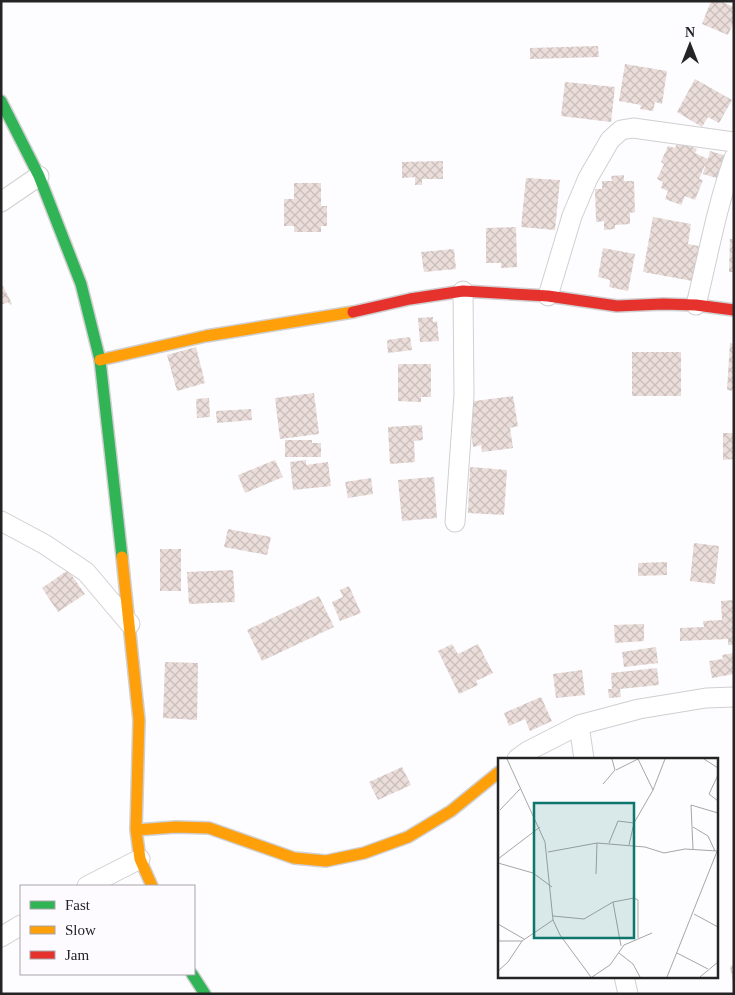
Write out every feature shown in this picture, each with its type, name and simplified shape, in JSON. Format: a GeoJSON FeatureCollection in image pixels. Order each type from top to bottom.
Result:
{"type":"FeatureCollection","features":[{"type":"Feature","properties":{"kind":"street"},"geometry":{"type":"LineString","coordinates":[[1,101],[39,176],[81,284],[100,360],[139,720],[136,830],[140,859],[152,885]]}},
{"type":"Feature","properties":{"kind":"street"},"geometry":{"type":"LineString","coordinates":[[548,296],[572,216],[588,178],[610,140],[621,130],[633,128],[734,142]]}},
{"type":"Feature","properties":{"kind":"street"},"geometry":{"type":"LineString","coordinates":[[696,305],[722,196],[734,158]]}},
{"type":"Feature","properties":{"kind":"street"},"geometry":{"type":"LineString","coordinates":[[1,202],[39,176]]}},
{"type":"Feature","properties":{"kind":"street"},"geometry":{"type":"LineString","coordinates":[[100,360],[206,336],[346,314],[410,299],[463,291],[548,296],[617,306],[696,305],[734,310]]}},
{"type":"Feature","properties":{"kind":"street"},"geometry":{"type":"LineString","coordinates":[[455,522],[464,395],[463,291]]}},
{"type":"Feature","properties":{"kind":"street"},"geometry":{"type":"LineString","coordinates":[[1,521],[44,544],[86,572],[130,624]]}},
{"type":"Feature","properties":{"kind":"street"},"geometry":{"type":"LineString","coordinates":[[518,758],[528,751],[579,725],[639,709],[706,698],[734,698]]}},
{"type":"Feature","properties":{"kind":"street"},"geometry":{"type":"LineString","coordinates":[[579,725],[584,758]]}},
{"type":"Feature","properties":{"kind":"street"},"geometry":{"type":"LineString","coordinates":[[136,830],[176,827],[209,828],[294,858],[326,861],[364,853],[408,837],[450,811],[498,773]]}},
{"type":"Feature","properties":{"kind":"street"},"geometry":{"type":"LineString","coordinates":[[89,885],[140,859]]}},
{"type":"Feature","properties":{"kind":"street"},"geometry":{"type":"LineString","coordinates":[[1,937],[20,926]]}},
{"type":"Feature","properties":{"kind":"street"},"geometry":{"type":"LineString","coordinates":[[193,975],[205,994]]}},
{"type":"Feature","properties":{"kind":"street"},"geometry":{"type":"LineString","coordinates":[[624,978],[628,994]]}},
{"type":"Feature","properties":{"kind":"building"},"geometry":{"type":"Polygon","coordinates":[[[711,1],[720,1],[734,7],[734,21],[728,35],[702,24],[711,1]]]}},
{"type":"Feature","properties":{"kind":"building"},"geometry":{"type":"Polygon","coordinates":[[[598,46],[599,57],[530,59],[530,48],[598,46]]]}},
{"type":"Feature","properties":{"kind":"building"},"geometry":{"type":"Polygon","coordinates":[[[625,64],[667,71],[662,104],[655,102],[653,111],[640,109],[641,105],[619,101],[625,64]]]}},
{"type":"Feature","properties":{"kind":"building"},"geometry":{"type":"Polygon","coordinates":[[[695,79],[732,100],[719,123],[708,117],[702,127],[677,112],[695,79]]]}},
{"type":"Feature","properties":{"kind":"building"},"geometry":{"type":"Polygon","coordinates":[[[565,82],[615,87],[611,122],[561,116],[565,82]]]}},
{"type":"Feature","properties":{"kind":"building"},"geometry":{"type":"Polygon","coordinates":[[[678,141],[697,149],[695,153],[708,159],[710,151],[727,156],[720,179],[703,174],[706,163],[699,179],[703,180],[695,200],[685,196],[681,205],[665,199],[668,191],[661,188],[663,182],[657,179],[664,164],[661,162],[668,146],[675,148],[678,141]]]}},
{"type":"Feature","properties":{"kind":"building"},"geometry":{"type":"Polygon","coordinates":[[[443,161],[443,179],[422,179],[422,185],[415,185],[415,177],[402,178],[402,162],[443,161]]]}},
{"type":"Feature","properties":{"kind":"building"},"geometry":{"type":"Polygon","coordinates":[[[624,175],[624,181],[634,181],[635,212],[630,213],[630,224],[615,225],[615,229],[604,230],[604,221],[596,222],[595,189],[602,189],[602,181],[612,181],[611,176],[624,175]]]}},
{"type":"Feature","properties":{"kind":"building"},"geometry":{"type":"Polygon","coordinates":[[[526,178],[560,180],[555,230],[521,227],[526,178]]]}},
{"type":"Feature","properties":{"kind":"building"},"geometry":{"type":"Polygon","coordinates":[[[294,183],[321,183],[321,206],[327,206],[327,226],[321,226],[321,232],[294,232],[294,226],[284,226],[284,199],[294,199],[294,183]]]}},
{"type":"Feature","properties":{"kind":"building"},"geometry":{"type":"Polygon","coordinates":[[[653,217],[691,224],[688,244],[704,247],[698,282],[643,272],[653,217]]]}},
{"type":"Feature","properties":{"kind":"building"},"geometry":{"type":"Polygon","coordinates":[[[516,227],[517,267],[501,268],[501,263],[486,263],[486,228],[516,227]]]}},
{"type":"Feature","properties":{"kind":"building"},"geometry":{"type":"Polygon","coordinates":[[[730,239],[734,239],[734,272],[729,272],[730,239]]]}},
{"type":"Feature","properties":{"kind":"building"},"geometry":{"type":"Polygon","coordinates":[[[603,248],[635,254],[628,291],[609,287],[610,280],[598,277],[603,248]]]}},
{"type":"Feature","properties":{"kind":"building"},"geometry":{"type":"Polygon","coordinates":[[[454,249],[456,269],[424,272],[421,252],[454,249]]]}},
{"type":"Feature","properties":{"kind":"building"},"geometry":{"type":"Polygon","coordinates":[[[1,282],[12,304],[10,305],[8,302],[1,305],[1,282]]]}},
{"type":"Feature","properties":{"kind":"building"},"geometry":{"type":"Polygon","coordinates":[[[433,317],[433,322],[437,321],[439,341],[420,342],[418,318],[433,317]]]}},
{"type":"Feature","properties":{"kind":"building"},"geometry":{"type":"Polygon","coordinates":[[[410,337],[412,350],[388,353],[387,340],[410,337]]]}},
{"type":"Feature","properties":{"kind":"building"},"geometry":{"type":"Polygon","coordinates":[[[730,343],[734,344],[734,391],[727,390],[730,343]]]}},
{"type":"Feature","properties":{"kind":"building"},"geometry":{"type":"Polygon","coordinates":[[[196,347],[205,383],[177,391],[167,355],[196,347]]]}},
{"type":"Feature","properties":{"kind":"building"},"geometry":{"type":"Polygon","coordinates":[[[632,352],[681,352],[681,396],[632,396],[632,352]]]}},
{"type":"Feature","properties":{"kind":"building"},"geometry":{"type":"Polygon","coordinates":[[[398,364],[431,364],[431,397],[421,397],[421,402],[398,401],[398,364]]]}},
{"type":"Feature","properties":{"kind":"building"},"geometry":{"type":"Polygon","coordinates":[[[314,393],[319,434],[280,439],[275,398],[314,393]]]}},
{"type":"Feature","properties":{"kind":"building"},"geometry":{"type":"Polygon","coordinates":[[[513,396],[518,426],[510,428],[513,448],[482,452],[481,445],[473,447],[467,402],[513,396]]]}},
{"type":"Feature","properties":{"kind":"building"},"geometry":{"type":"Polygon","coordinates":[[[209,398],[210,417],[197,418],[196,399],[209,398]]]}},
{"type":"Feature","properties":{"kind":"building"},"geometry":{"type":"Polygon","coordinates":[[[251,409],[252,420],[217,423],[216,411],[251,409]]]}},
{"type":"Feature","properties":{"kind":"building"},"geometry":{"type":"Polygon","coordinates":[[[422,425],[423,440],[414,441],[415,462],[390,464],[388,427],[422,425]]]}},
{"type":"Feature","properties":{"kind":"building"},"geometry":{"type":"Polygon","coordinates":[[[723,433],[734,433],[734,459],[723,460],[723,433]]]}},
{"type":"Feature","properties":{"kind":"building"},"geometry":{"type":"Polygon","coordinates":[[[285,440],[312,440],[312,443],[321,443],[321,457],[285,457],[285,440]]]}},
{"type":"Feature","properties":{"kind":"building"},"geometry":{"type":"Polygon","coordinates":[[[275,460],[283,477],[245,493],[238,475],[275,460]]]}},
{"type":"Feature","properties":{"kind":"building"},"geometry":{"type":"Polygon","coordinates":[[[306,460],[306,465],[328,462],[331,486],[293,490],[290,462],[306,460]]]}},
{"type":"Feature","properties":{"kind":"building"},"geometry":{"type":"Polygon","coordinates":[[[470,467],[507,470],[504,515],[468,513],[470,467]]]}},
{"type":"Feature","properties":{"kind":"building"},"geometry":{"type":"Polygon","coordinates":[[[434,477],[437,518],[402,521],[398,480],[434,477]]]}},
{"type":"Feature","properties":{"kind":"building"},"geometry":{"type":"Polygon","coordinates":[[[371,478],[373,494],[348,498],[345,482],[371,478]]]}},
{"type":"Feature","properties":{"kind":"building"},"geometry":{"type":"Polygon","coordinates":[[[228,529],[271,537],[267,555],[224,547],[228,529]]]}},
{"type":"Feature","properties":{"kind":"building"},"geometry":{"type":"Polygon","coordinates":[[[694,543],[719,546],[715,584],[690,581],[694,543]]]}},
{"type":"Feature","properties":{"kind":"building"},"geometry":{"type":"Polygon","coordinates":[[[160,549],[181,549],[181,591],[160,591],[160,549]]]}},
{"type":"Feature","properties":{"kind":"building"},"geometry":{"type":"Polygon","coordinates":[[[667,562],[667,575],[638,576],[638,563],[667,562]]]}},
{"type":"Feature","properties":{"kind":"building"},"geometry":{"type":"Polygon","coordinates":[[[68,570],[85,594],[58,612],[42,588],[68,570]]]}},
{"type":"Feature","properties":{"kind":"building"},"geometry":{"type":"Polygon","coordinates":[[[233,570],[235,602],[189,604],[187,572],[233,570]]]}},
{"type":"Feature","properties":{"kind":"building"},"geometry":{"type":"Polygon","coordinates":[[[349,586],[361,613],[340,621],[332,602],[343,597],[340,590],[349,586]]]}},
{"type":"Feature","properties":{"kind":"building"},"geometry":{"type":"Polygon","coordinates":[[[319,596],[334,627],[262,661],[247,630],[319,596]]]}},
{"type":"Feature","properties":{"kind":"building"},"geometry":{"type":"Polygon","coordinates":[[[734,600],[734,645],[728,645],[728,639],[680,641],[680,628],[704,627],[703,621],[722,620],[721,601],[734,600]]]}},
{"type":"Feature","properties":{"kind":"building"},"geometry":{"type":"Polygon","coordinates":[[[644,624],[644,641],[615,643],[614,625],[644,624]]]}},
{"type":"Feature","properties":{"kind":"building"},"geometry":{"type":"Polygon","coordinates":[[[452,644],[458,654],[478,644],[493,673],[476,681],[478,685],[459,694],[438,651],[452,644]]]}},
{"type":"Feature","properties":{"kind":"building"},"geometry":{"type":"Polygon","coordinates":[[[656,647],[658,663],[624,667],[622,652],[656,647]]]}},
{"type":"Feature","properties":{"kind":"building"},"geometry":{"type":"Polygon","coordinates":[[[734,653],[734,674],[712,678],[709,661],[723,659],[722,655],[734,653]]]}},
{"type":"Feature","properties":{"kind":"building"},"geometry":{"type":"Polygon","coordinates":[[[165,662],[198,663],[197,720],[163,718],[165,662]]]}},
{"type":"Feature","properties":{"kind":"building"},"geometry":{"type":"Polygon","coordinates":[[[657,668],[659,685],[620,689],[621,697],[609,698],[608,689],[612,689],[611,673],[657,668]]]}},
{"type":"Feature","properties":{"kind":"building"},"geometry":{"type":"Polygon","coordinates":[[[582,670],[585,695],[556,698],[553,674],[582,670]]]}},
{"type":"Feature","properties":{"kind":"building"},"geometry":{"type":"Polygon","coordinates":[[[541,697],[552,721],[530,731],[525,719],[509,726],[504,713],[541,697]]]}},
{"type":"Feature","properties":{"kind":"building"},"geometry":{"type":"Polygon","coordinates":[[[402,767],[411,785],[378,800],[369,782],[402,767]]]}},
{"type":"Feature","properties":{"kind":"building"},"geometry":{"type":"Polygon","coordinates":[[[734,965],[734,983],[733,983],[730,966],[734,965]]]}},
{"type":"Feature","properties":{"kind":"traffic: fast"},"geometry":{"type":"LineString","coordinates":[[1,101],[39,176],[81,284],[100,360],[122,557]]}},
{"type":"Feature","properties":{"kind":"traffic: fast"},"geometry":{"type":"LineString","coordinates":[[193,975],[205,994]]}},
{"type":"Feature","properties":{"kind":"traffic: slow"},"geometry":{"type":"LineString","coordinates":[[100,360],[206,336],[353,312]]}},
{"type":"Feature","properties":{"kind":"traffic: slow"},"geometry":{"type":"LineString","coordinates":[[122,557],[139,720],[136,830],[140,859],[152,885]]}},
{"type":"Feature","properties":{"kind":"traffic: slow"},"geometry":{"type":"LineString","coordinates":[[136,830],[176,827],[209,828],[294,858],[326,861],[364,853],[408,837],[451,811],[498,773]]}},
{"type":"Feature","properties":{"kind":"traffic: jam"},"geometry":{"type":"LineString","coordinates":[[353,312],[410,299],[463,291],[548,296],[617,306],[696,305],[734,310]]}}]}
